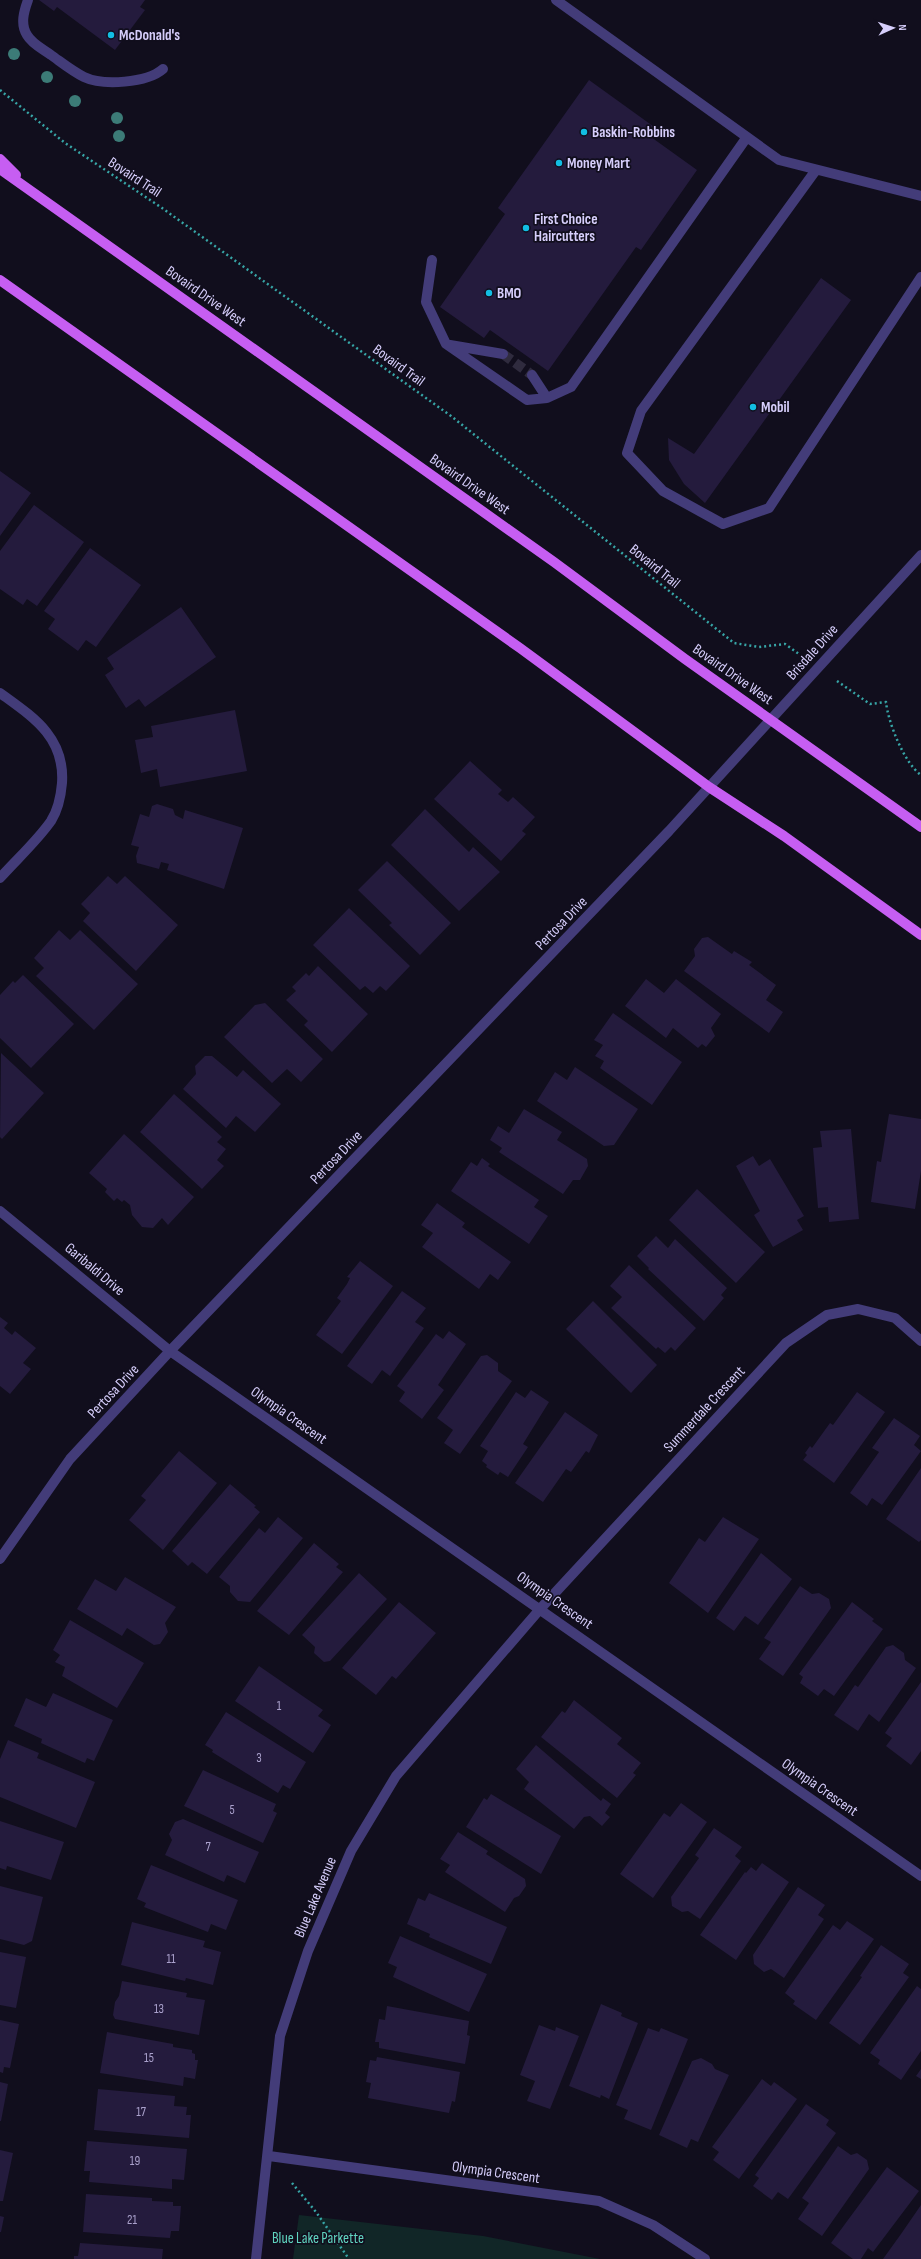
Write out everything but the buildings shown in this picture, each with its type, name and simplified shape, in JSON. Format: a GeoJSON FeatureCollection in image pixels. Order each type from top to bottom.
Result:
{"type":"FeatureCollection","features":[{"type":"Feature","properties":{"kind":"main road"},"geometry":{"type":"LineString","coordinates":[[0,159],[33,192]]}},
{"type":"Feature","properties":{"kind":"main road","name":"Bovaird Drive West"},"geometry":{"type":"LineString","coordinates":[[0,169],[772,719],[921,827]]}},
{"type":"Feature","properties":{"kind":"main road"},"geometry":{"type":"LineString","coordinates":[[0,280],[520,648],[709,787],[784,836],[921,935]]}},
{"type":"Feature","properties":{"kind":"street"},"geometry":{"type":"LineString","coordinates":[[28,0],[23,22],[27,35],[39,47],[85,77],[104,80],[131,81],[153,75],[163,69]]}},
{"type":"Feature","properties":{"kind":"street"},"geometry":{"type":"LineString","coordinates":[[556,0],[778,160],[921,196]]}},
{"type":"Feature","properties":{"kind":"street"},"geometry":{"type":"LineString","coordinates":[[432,260],[426,302],[446,344],[527,400],[547,398],[570,387],[747,137]]}},
{"type":"Feature","properties":{"kind":"street"},"geometry":{"type":"LineString","coordinates":[[816,170],[641,411],[627,453],[663,491],[723,524],[770,508],[921,277]]}},
{"type":"Feature","properties":{"kind":"street"},"geometry":{"type":"LineString","coordinates":[[446,344],[503,354]]}},
{"type":"Feature","properties":{"kind":"street"},"geometry":{"type":"LineString","coordinates":[[532,375],[547,398]]}},
{"type":"Feature","properties":{"kind":"street","name":"Brisdale Drive"},"geometry":{"type":"LineString","coordinates":[[709,787],[921,555]]}},
{"type":"Feature","properties":{"kind":"street"},"geometry":{"type":"LineString","coordinates":[[0,693],[27,713],[48,732],[57,747],[63,774],[58,805],[51,820],[0,878]]}},
{"type":"Feature","properties":{"kind":"street","name":"Pertosa Drive"},"geometry":{"type":"LineString","coordinates":[[0,1559],[70,1459],[170,1351],[566,939],[709,787]]}},
{"type":"Feature","properties":{"kind":"street","name":"Garibaldi Drive"},"geometry":{"type":"LineString","coordinates":[[0,1210],[170,1351]]}},
{"type":"Feature","properties":{"kind":"street","name":"Summerdale Crescent"},"geometry":{"type":"LineString","coordinates":[[540,1608],[786,1343],[827,1315],[858,1309],[895,1318],[921,1340]]}},
{"type":"Feature","properties":{"kind":"street","name":"Olympia Crescent"},"geometry":{"type":"LineString","coordinates":[[170,1351],[540,1608],[921,1876]]}},
{"type":"Feature","properties":{"kind":"street","name":"Blue Lake Avenue"},"geometry":{"type":"LineString","coordinates":[[256,2259],[269,2156],[280,2036],[308,1951],[351,1851],[396,1776],[540,1608]]}},
{"type":"Feature","properties":{"kind":"street","name":"Olympia Crescent"},"geometry":{"type":"LineString","coordinates":[[269,2156],[600,2201],[653,2225],[705,2259]]}},
{"type":"Feature","properties":{"kind":"path","name":"Bovaird Trail"},"geometry":{"type":"LineString","coordinates":[[0,90],[65,143],[162,208],[451,416],[734,643],[759,647],[785,644]]}},
{"type":"Feature","properties":{"kind":"path"},"geometry":{"type":"LineString","coordinates":[[870,704],[886,702],[888,714],[903,751],[916,771],[921,775]]}},
{"type":"Feature","properties":{"kind":"path"},"geometry":{"type":"LineString","coordinates":[[269,2156],[316,2212],[349,2259]]}},
{"type":"Feature","properties":{"kind":"green space","name":"Blue Lake Parkette"},"geometry":{"type":"Polygon","coordinates":[[[299,2215],[483,2236],[600,2259],[293,2259],[299,2215]]]}},
{"type":"Feature","properties":{"kind":"tunnel"},"geometry":{"type":"LineString","coordinates":[[503,354],[532,375]]}},
{"type":"Feature","properties":{"kind":"place","name":"McDonald's"},"geometry":{"type":"Point","coordinates":[111,35]}},
{"type":"Feature","properties":{"kind":"place","name":"Baskin-Robbins"},"geometry":{"type":"Point","coordinates":[584,132]}},
{"type":"Feature","properties":{"kind":"place","name":"Money Mart"},"geometry":{"type":"Point","coordinates":[559,163]}},
{"type":"Feature","properties":{"kind":"place","name":"First Choice Haircutters"},"geometry":{"type":"Point","coordinates":[526,228]}},
{"type":"Feature","properties":{"kind":"place","name":"BMO"},"geometry":{"type":"Point","coordinates":[489,293]}},
{"type":"Feature","properties":{"kind":"place","name":"Mobil"},"geometry":{"type":"Point","coordinates":[753,407]}}]}
